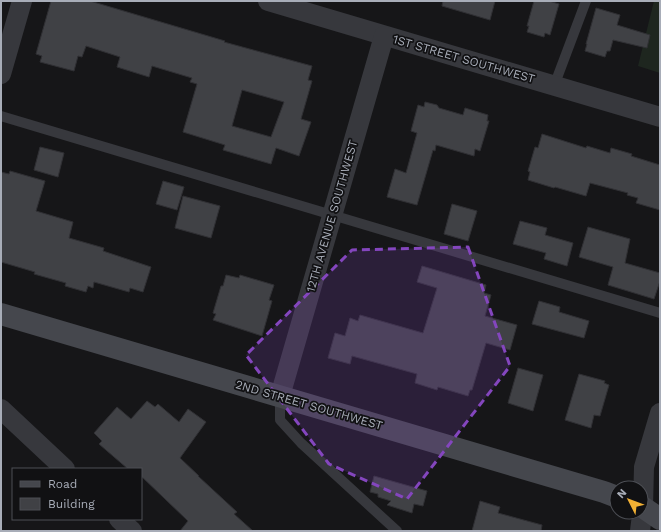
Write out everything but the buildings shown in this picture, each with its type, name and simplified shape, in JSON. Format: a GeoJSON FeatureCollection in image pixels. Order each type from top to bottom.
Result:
{"type":"FeatureCollection","features":[{"type":"Feature","properties":{"kind":"street"},"geometry":{"type":"LineString","coordinates":[[1,74],[22,1]]}},
{"type":"Feature","properties":{"kind":"street","name":"1ST STREET SOUTHWEST"},"geometry":{"type":"LineString","coordinates":[[268,1],[660,117]]}},
{"type":"Feature","properties":{"kind":"street","name":"12TH AVENUE SOUTHWEST"},"geometry":{"type":"LineString","coordinates":[[280,396],[384,36]]}},
{"type":"Feature","properties":{"kind":"street","name":"2ND STREET SOUTHWEST"},"geometry":{"type":"LineString","coordinates":[[1,314],[609,494]]}},
{"type":"Feature","properties":{"kind":"street"},"geometry":{"type":"LineString","coordinates":[[1,409],[64,468]]}},
{"type":"Feature","properties":{"kind":"street"},"geometry":{"type":"LineString","coordinates":[[640,531],[651,510],[644,467],[660,414]]}},
{"type":"Feature","properties":{"kind":"street"},"geometry":{"type":"LineString","coordinates":[[120,520],[132,531]]}},
{"type":"Feature","properties":{"kind":"lane"},"geometry":{"type":"LineString","coordinates":[[554,86],[586,1]]}},
{"type":"Feature","properties":{"kind":"lane"},"geometry":{"type":"LineString","coordinates":[[1,116],[660,313]]}},
{"type":"Feature","properties":{"kind":"lane"},"geometry":{"type":"LineString","coordinates":[[280,396],[280,420],[301,443],[397,531]]}},
{"type":"Feature","properties":{"kind":"highlighted area"},"geometry":{"type":"Polygon","coordinates":[[[468,247],[510,366],[407,499],[329,464],[246,355],[352,250],[468,247]]]}},
{"type":"Feature","properties":{"kind":"shaded area"},"geometry":{"type":"Polygon","coordinates":[[[654,1],[660,1],[660,73],[638,66],[654,1]]]}}]}
